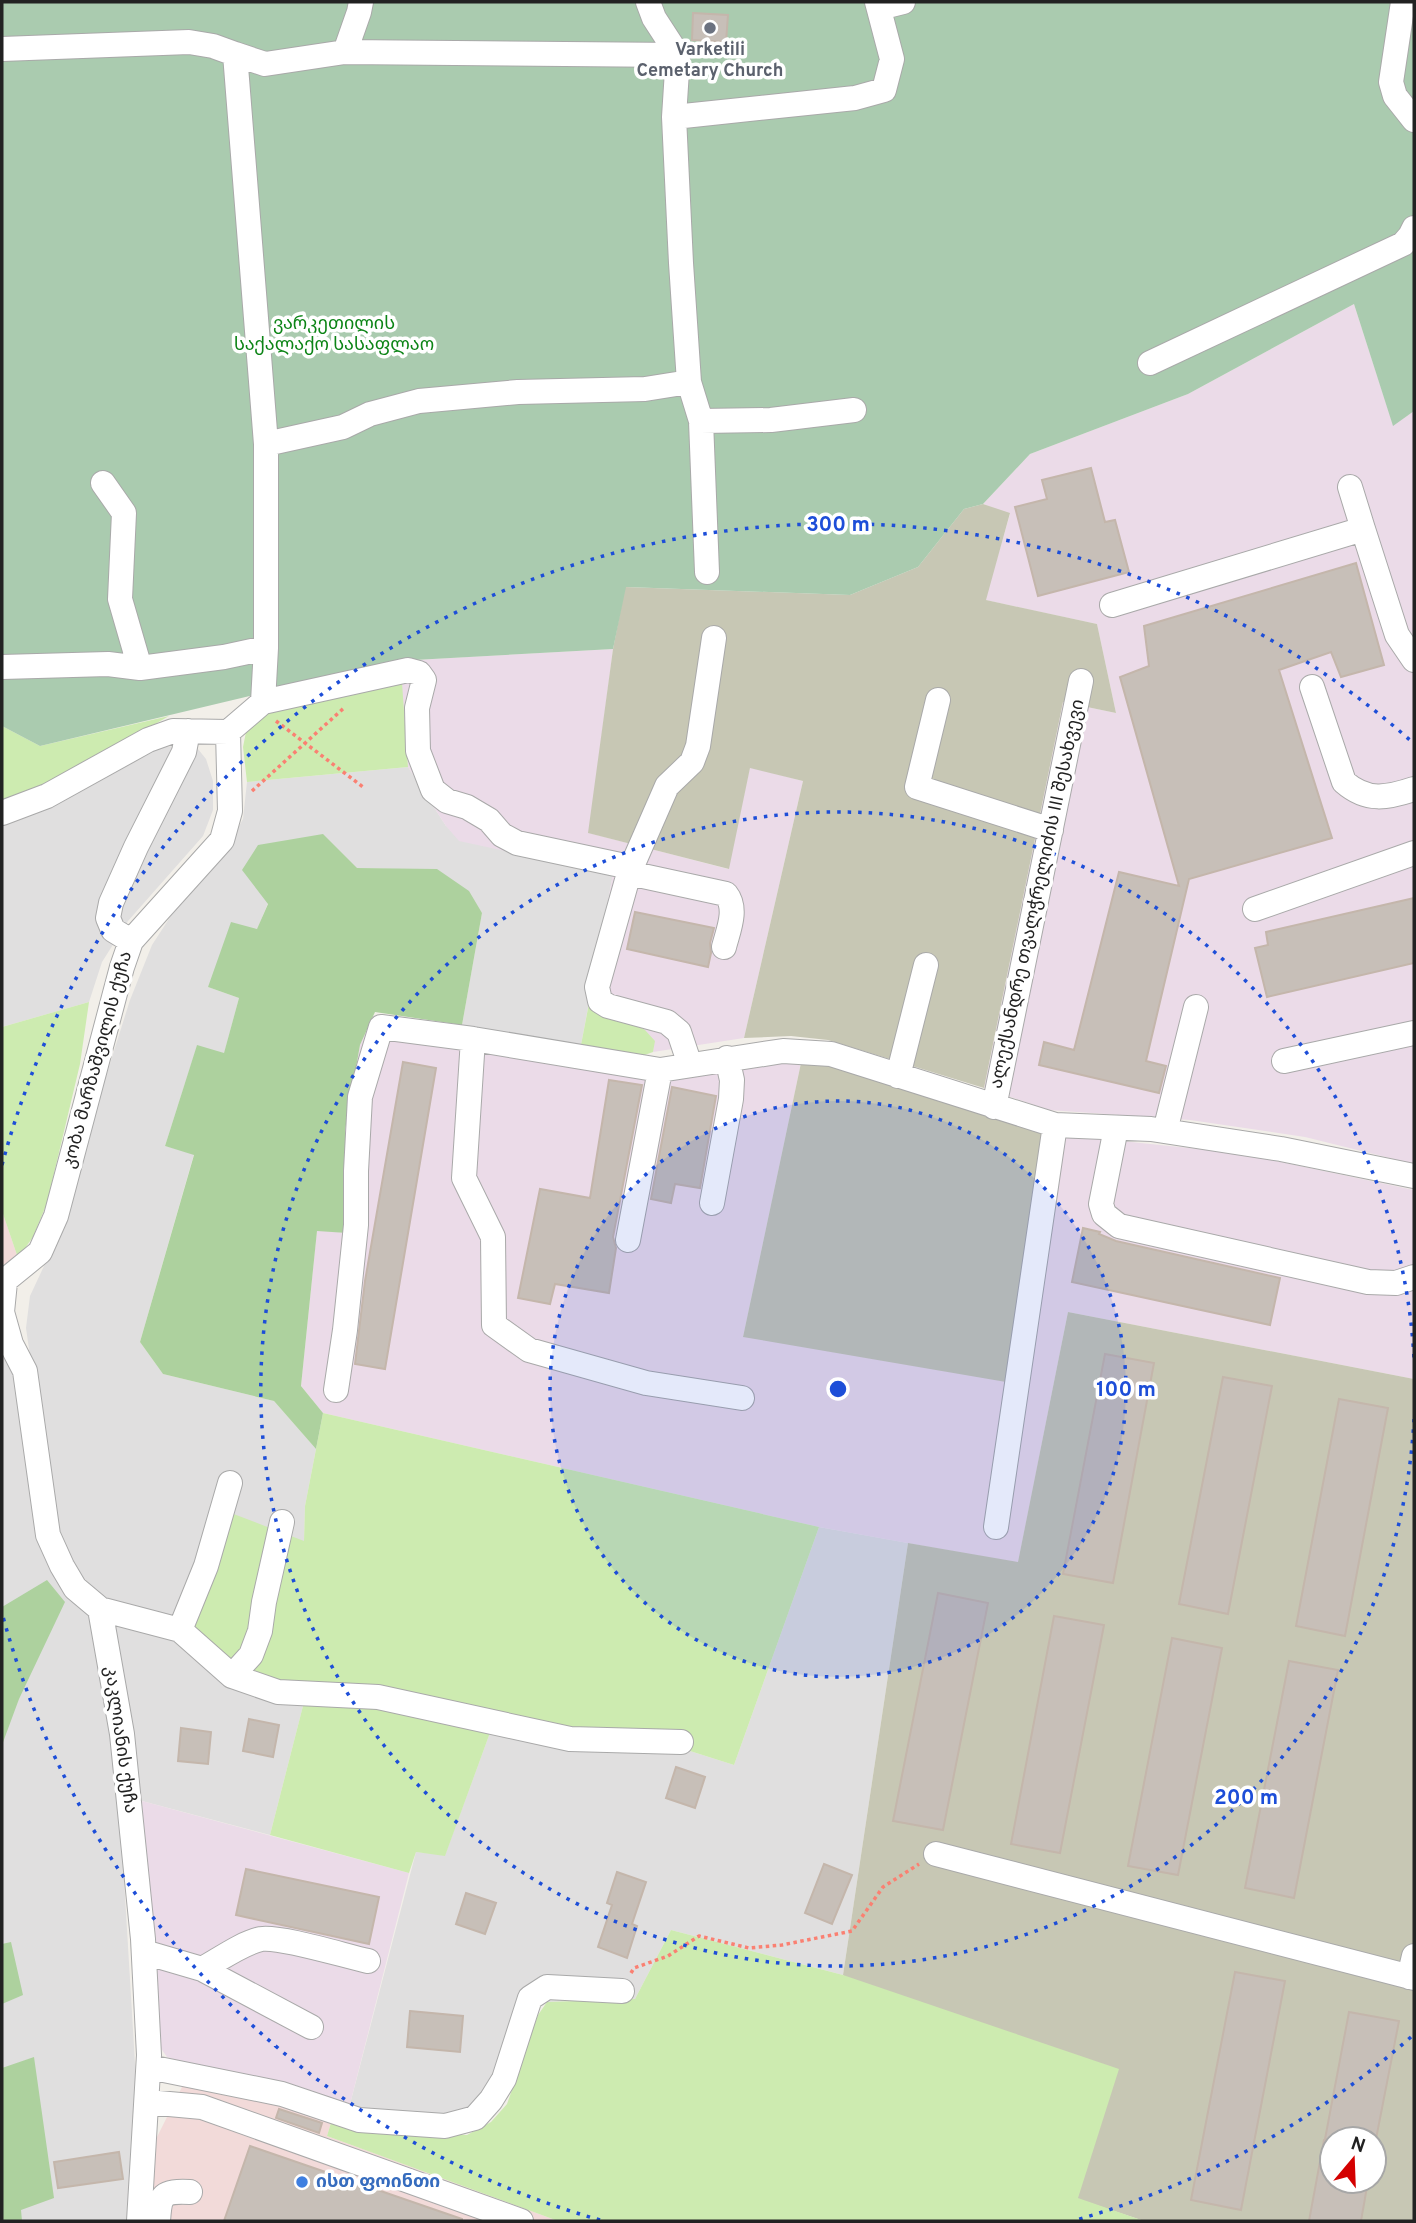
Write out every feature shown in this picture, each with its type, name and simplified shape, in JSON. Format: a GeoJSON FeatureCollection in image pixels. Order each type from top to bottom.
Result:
{"type":"FeatureCollection","features":[{"type":"Feature","properties":{"kind":"street"},"geometry":{"type":"LineString","coordinates":[[345,52],[361,2]]}},
{"type":"Feature","properties":{"kind":"street"},"geometry":{"type":"LineString","coordinates":[[648,2],[654,18],[678,55],[674,117],[689,382],[701,421],[707,572]]}},
{"type":"Feature","properties":{"kind":"street"},"geometry":{"type":"LineString","coordinates":[[1403,2],[1391,82],[1395,96],[1414,120]]}},
{"type":"Feature","properties":{"kind":"street"},"geometry":{"type":"LineString","coordinates":[[674,117],[855,98],[884,90],[892,58],[886,4]]}},
{"type":"Feature","properties":{"kind":"street"},"geometry":{"type":"LineString","coordinates":[[2,49],[189,42],[212,46],[265,64],[345,52],[678,55]]}},
{"type":"Feature","properties":{"kind":"street"},"geometry":{"type":"LineString","coordinates":[[235,54],[267,444],[266,649],[260,704]]}},
{"type":"Feature","properties":{"kind":"street"},"geometry":{"type":"LineString","coordinates":[[1150,363],[1403,244],[1414,228]]}},
{"type":"Feature","properties":{"kind":"street"},"geometry":{"type":"LineString","coordinates":[[267,444],[343,427],[370,414],[419,401],[518,392],[645,389],[689,382]]}},
{"type":"Feature","properties":{"kind":"street"},"geometry":{"type":"LineString","coordinates":[[701,421],[771,420],[854,410]]}},
{"type":"Feature","properties":{"kind":"street"},"geometry":{"type":"LineString","coordinates":[[103,482],[124,513],[120,599],[140,668]]}},
{"type":"Feature","properties":{"kind":"street"},"geometry":{"type":"LineString","coordinates":[[1350,487],[1397,635],[1414,660]]}},
{"type":"Feature","properties":{"kind":"street"},"geometry":{"type":"LineString","coordinates":[[1112,605],[1363,529]]}},
{"type":"Feature","properties":{"kind":"street"},"geometry":{"type":"LineString","coordinates":[[690,1065],[679,1032],[667,1022],[608,1006],[600,1001],[597,987],[629,873],[667,786],[692,762],[698,746],[714,638]]}},
{"type":"Feature","properties":{"kind":"street"},"geometry":{"type":"LineString","coordinates":[[2,667],[108,664],[140,668],[266,649]]}},
{"type":"Feature","properties":{"kind":"street"},"geometry":{"type":"LineString","coordinates":[[2,813],[47,796],[148,740],[173,731],[228,732],[260,704],[408,670],[419,673],[424,680],[417,708],[418,751],[433,790],[447,801],[478,813],[489,820],[502,835],[517,843],[618,863],[625,866],[629,873],[726,894],[732,907],[724,947]]}},
{"type":"Feature","properties":{"kind":"street","name":"ალექსანდრე თვალჭრელიძის III შესახვევი"},"geometry":{"type":"LineString","coordinates":[[994,1107],[1082,681]]}},
{"type":"Feature","properties":{"kind":"street"},"geometry":{"type":"LineString","coordinates":[[1312,687],[1344,782],[1354,791],[1373,796],[1388,797],[1414,789]]}},
{"type":"Feature","properties":{"kind":"street"},"geometry":{"type":"LineString","coordinates":[[938,700],[917,787],[1051,830]]}},
{"type":"Feature","properties":{"kind":"street"},"geometry":{"type":"LineString","coordinates":[[131,941],[113,930],[108,918],[111,904],[136,847],[184,752],[188,731]]}},
{"type":"Feature","properties":{"kind":"street","name":"კობა მარზაშვილის ქუჩა"},"geometry":{"type":"LineString","coordinates":[[3,1282],[40,1252],[56,1216],[131,941],[222,840],[230,811],[228,732]]}},
{"type":"Feature","properties":{"kind":"street"},"geometry":{"type":"LineString","coordinates":[[1255,909],[1414,853]]}},
{"type":"Feature","properties":{"kind":"street"},"geometry":{"type":"LineString","coordinates":[[898,1076],[926,965]]}},
{"type":"Feature","properties":{"kind":"street"},"geometry":{"type":"LineString","coordinates":[[1165,1131],[1196,1007]]}},
{"type":"Feature","properties":{"kind":"street","name":"ალექსანდრე თვალჭრელიძის III შესახვევი"},"geometry":{"type":"LineString","coordinates":[[336,1390],[356,1225],[360,1097],[381,1027],[473,1038],[660,1070],[783,1051],[831,1054],[1055,1125],[1165,1131],[1281,1149],[1414,1176]]}},
{"type":"Feature","properties":{"kind":"street"},"geometry":{"type":"LineString","coordinates":[[1284,1061],[1414,1033]]}},
{"type":"Feature","properties":{"kind":"street"},"geometry":{"type":"LineString","coordinates":[[473,1038],[464,1178],[493,1237],[494,1325],[529,1350],[646,1383],[742,1398]]}},
{"type":"Feature","properties":{"kind":"street"},"geometry":{"type":"LineString","coordinates":[[712,1203],[731,1098],[732,1080],[727,1058]]}},
{"type":"Feature","properties":{"kind":"street"},"geometry":{"type":"LineString","coordinates":[[628,1240],[660,1070]]}},
{"type":"Feature","properties":{"kind":"street"},"geometry":{"type":"LineString","coordinates":[[996,1527],[1055,1125]]}},
{"type":"Feature","properties":{"kind":"street"},"geometry":{"type":"LineString","coordinates":[[1116,1128],[1101,1204],[1104,1214],[1119,1226],[1368,1282],[1396,1283],[1414,1277]]}},
{"type":"Feature","properties":{"kind":"street"},"geometry":{"type":"LineString","coordinates":[[3,1282],[2,1312],[6,1342],[25,1371],[48,1535],[75,1588],[100,1609],[180,1630],[232,1676],[278,1692],[378,1697],[570,1739],[681,1742]]}},
{"type":"Feature","properties":{"kind":"street"},"geometry":{"type":"LineString","coordinates":[[180,1630],[206,1566],[230,1483]]}},
{"type":"Feature","properties":{"kind":"street"},"geometry":{"type":"LineString","coordinates":[[232,1676],[251,1656],[260,1631],[282,1522]]}},
{"type":"Feature","properties":{"kind":"street","name":"კაკლიანის ქუჩა"},"geometry":{"type":"LineString","coordinates":[[100,1609],[122,1734],[144,1952],[149,2067],[139,2221]]}},
{"type":"Feature","properties":{"kind":"street"},"geometry":{"type":"LineString","coordinates":[[936,1854],[1412,1970]]}},
{"type":"Feature","properties":{"kind":"street"},"geometry":{"type":"LineString","coordinates":[[202,1969],[261,1939],[279,1940],[368,1961]]}},
{"type":"Feature","properties":{"kind":"street"},"geometry":{"type":"LineString","coordinates":[[144,1952],[202,1969],[311,2027]]}},
{"type":"Feature","properties":{"kind":"street"},"geometry":{"type":"LineString","coordinates":[[149,2067],[282,2094],[359,2120],[445,2126],[475,2118],[491,2100],[504,2079],[530,1998],[547,1987],[622,1990]]}},
{"type":"Feature","properties":{"kind":"street"},"geometry":{"type":"LineString","coordinates":[[147,2102],[202,2107],[521,2221]]}},
{"type":"Feature","properties":{"kind":"street"},"geometry":{"type":"LineString","coordinates":[[158,2221],[160,2200],[164,2195],[172,2191],[190,2192]]}},
{"type":"Feature","properties":{"kind":"path"},"geometry":{"type":"LineString","coordinates":[[260,704],[363,788]]}},
{"type":"Feature","properties":{"kind":"path"},"geometry":{"type":"LineString","coordinates":[[230,811],[346,706]]}},
{"type":"Feature","properties":{"kind":"path"},"geometry":{"type":"LineString","coordinates":[[622,1990],[634,1968],[668,1956],[699,1936],[749,1948],[782,1945],[852,1931],[883,1887],[936,1854]]}},
{"type":"Feature","properties":{"kind":"shaded area"},"geometry":{"type":"Polygon","coordinates":[[[1354,304],[1393,425],[1414,411],[1414,1164],[1305,1137],[1190,1120],[1049,1110],[984,1088],[1063,702],[1116,713],[1097,624],[985,600],[1010,514],[983,504],[1030,454],[1188,394],[1354,304]]]}},
{"type":"Feature","properties":{"kind":"shaded area"},"geometry":{"type":"Polygon","coordinates":[[[983,504],[1010,513],[986,600],[1097,624],[1116,713],[1063,702],[984,1088],[828,1040],[791,1036],[744,1038],[803,781],[750,768],[729,869],[588,833],[613,649],[625,587],[850,595],[918,567],[964,509],[983,504]]]}},
{"type":"Feature","properties":{"kind":"shaded area"},"geometry":{"type":"Polygon","coordinates":[[[613,649],[589,833],[728,869],[750,767],[803,781],[744,1038],[653,1052],[654,1041],[590,998],[613,874],[459,841],[446,826],[408,767],[396,661],[613,649]]]}},
{"type":"Feature","properties":{"kind":"shaded area"},"geometry":{"type":"Polygon","coordinates":[[[194,744],[206,759],[213,781],[213,810],[203,836],[128,921],[102,962],[89,1002],[2,1027],[2,822],[141,753],[194,744]]]}},
{"type":"Feature","properties":{"kind":"shaded area"},"geometry":{"type":"Polygon","coordinates":[[[408,767],[446,826],[613,874],[581,1045],[462,1025],[482,913],[437,870],[356,868],[268,903],[257,930],[208,987],[239,998],[224,1054],[197,1046],[165,1146],[194,1154],[140,1342],[163,1374],[274,1401],[316,1449],[305,1506],[304,1541],[190,1629],[105,1598],[78,1577],[55,1532],[26,1328],[30,1296],[51,1251],[130,1000],[152,945],[187,891],[230,842],[243,819],[247,782],[408,767]]]}},
{"type":"Feature","properties":{"kind":"shaded area"},"geometry":{"type":"Polygon","coordinates":[[[366,1031],[641,1075],[755,1064],[801,1063],[743,1337],[1063,1138],[1092,1138],[1238,1153],[1414,1190],[1414,1379],[1068,1312],[1018,1563],[819,1527],[323,1413],[301,1386],[317,1230],[347,1233],[345,1130],[360,1045],[366,1031]]]}},
{"type":"Feature","properties":{"kind":"shaded area"},"geometry":{"type":"Polygon","coordinates":[[[801,1063],[834,1066],[1046,1132],[1006,1382],[743,1337],[801,1063]]]}},
{"type":"Feature","properties":{"kind":"shaded area"},"geometry":{"type":"Polygon","coordinates":[[[2,1211],[18,1258],[2,1265],[2,1211]]]}},
{"type":"Feature","properties":{"kind":"shaded area"},"geometry":{"type":"Polygon","coordinates":[[[1068,1312],[1414,1379],[1414,2221],[1144,2221],[1078,2199],[843,1975],[908,1543],[1018,1562],[1068,1312]]]}},
{"type":"Feature","properties":{"kind":"shaded area"},"geometry":{"type":"Polygon","coordinates":[[[2,1348],[17,1366],[35,1510],[97,1627],[116,1745],[139,2130],[134,2221],[2,2221],[2,1348]]]}},
{"type":"Feature","properties":{"kind":"shaded area"},"geometry":{"type":"Polygon","coordinates":[[[819,1527],[908,1543],[843,1975],[671,1930],[635,1999],[547,2002],[521,1995],[494,2078],[474,2106],[454,2116],[349,2108],[416,1852],[445,1855],[491,1730],[565,1747],[690,1751],[734,1765],[819,1527]]]}},
{"type":"Feature","properties":{"kind":"shaded area"},"geometry":{"type":"Polygon","coordinates":[[[110,1621],[175,1634],[304,1702],[270,1835],[142,1801],[110,1621]]]}},
{"type":"Feature","properties":{"kind":"shaded area"},"geometry":{"type":"Polygon","coordinates":[[[142,1801],[409,1873],[349,2108],[167,2057],[160,2047],[142,1801]]]}},
{"type":"Feature","properties":{"kind":"shaded area","name":"ისთ ფოინთი"},"geometry":{"type":"Polygon","coordinates":[[[185,2081],[333,2116],[327,2136],[558,2221],[148,2221],[154,2143],[185,2081]]]}},
{"type":"Feature","properties":{"kind":"green space","name":"ვარკეთილის საქალაქო სასაფლაო"},"geometry":{"type":"Polygon","coordinates":[[[2,2],[1414,2],[1414,411],[1393,426],[1354,304],[1188,394],[1030,454],[983,504],[964,509],[918,567],[850,595],[626,587],[613,649],[396,661],[40,746],[2,726],[2,2]]]}},
{"type":"Feature","properties":{"kind":"green space"},"geometry":{"type":"Polygon","coordinates":[[[402,683],[408,767],[247,782],[243,747],[246,732],[266,710],[402,683]]]}},
{"type":"Feature","properties":{"kind":"green space"},"geometry":{"type":"Polygon","coordinates":[[[169,716],[48,786],[2,805],[2,726],[40,746],[169,716]]]}},
{"type":"Feature","properties":{"kind":"green space"},"geometry":{"type":"Polygon","coordinates":[[[323,834],[357,868],[437,869],[469,891],[482,913],[462,1025],[375,1012],[360,1045],[345,1130],[347,1233],[317,1231],[301,1386],[323,1413],[316,1449],[274,1401],[163,1374],[140,1342],[194,1155],[165,1146],[197,1045],[224,1053],[239,998],[208,987],[231,922],[257,929],[268,904],[242,870],[258,845],[323,834]]]}},
{"type":"Feature","properties":{"kind":"green space"},"geometry":{"type":"Polygon","coordinates":[[[590,998],[645,1030],[655,1041],[653,1052],[639,1057],[581,1045],[590,998]]]}},
{"type":"Feature","properties":{"kind":"green space"},"geometry":{"type":"Polygon","coordinates":[[[89,1002],[80,1064],[47,1203],[33,1237],[18,1258],[2,1211],[2,1027],[89,1002]]]}},
{"type":"Feature","properties":{"kind":"green space"},"geometry":{"type":"Polygon","coordinates":[[[323,1413],[819,1527],[734,1765],[690,1751],[692,1737],[568,1730],[262,1678],[190,1629],[231,1513],[304,1541],[305,1506],[323,1413]]]}},
{"type":"Feature","properties":{"kind":"green space"},"geometry":{"type":"Polygon","coordinates":[[[47,1580],[65,1602],[19,1699],[2,1745],[2,1607],[47,1580]]]}},
{"type":"Feature","properties":{"kind":"green space"},"geometry":{"type":"Polygon","coordinates":[[[304,1702],[373,1704],[491,1730],[445,1856],[416,1852],[409,1873],[270,1835],[304,1702]]]}},
{"type":"Feature","properties":{"kind":"green space"},"geometry":{"type":"Polygon","coordinates":[[[671,1930],[843,1975],[1119,2069],[1078,2198],[1144,2221],[558,2221],[327,2136],[333,2116],[361,2129],[467,2135],[491,2122],[507,2104],[538,2015],[547,2002],[635,1999],[671,1930]]]}},
{"type":"Feature","properties":{"kind":"green space"},"geometry":{"type":"Polygon","coordinates":[[[11,1942],[23,1995],[2,2004],[2,1944],[11,1942]]]}},
{"type":"Feature","properties":{"kind":"green space"},"geometry":{"type":"Polygon","coordinates":[[[34,2057],[54,2198],[21,2210],[22,2221],[2,2221],[2,2068],[34,2057]]]}},
{"type":"Feature","properties":{"kind":"building","name":"Varketili Cemetary Church"},"geometry":{"type":"Polygon","coordinates":[[[693,13],[728,15],[726,42],[692,40],[693,13]]]}},
{"type":"Feature","properties":{"kind":"building"},"geometry":{"type":"Polygon","coordinates":[[[1091,468],[1105,522],[1115,520],[1129,572],[1038,596],[1015,507],[1047,499],[1042,480],[1091,468]]]}},
{"type":"Feature","properties":{"kind":"building"},"geometry":{"type":"Polygon","coordinates":[[[1356,563],[1384,665],[1341,677],[1331,652],[1279,670],[1332,838],[1189,879],[1146,1061],[1166,1066],[1159,1093],[1039,1065],[1044,1042],[1074,1050],[1119,872],[1179,886],[1120,677],[1149,666],[1144,626],[1356,563]]]}},
{"type":"Feature","properties":{"kind":"building"},"geometry":{"type":"Polygon","coordinates":[[[1414,898],[1414,963],[1267,997],[1255,948],[1268,945],[1266,932],[1414,898]]]}},
{"type":"Feature","properties":{"kind":"building"},"geometry":{"type":"Polygon","coordinates":[[[635,912],[714,928],[708,967],[627,949],[635,912]]]}},
{"type":"Feature","properties":{"kind":"building"},"geometry":{"type":"Polygon","coordinates":[[[403,1062],[436,1068],[385,1369],[355,1364],[365,1281],[403,1062]]]}},
{"type":"Feature","properties":{"kind":"building"},"geometry":{"type":"Polygon","coordinates":[[[609,1080],[642,1085],[613,1237],[616,1248],[609,1293],[555,1284],[550,1304],[518,1298],[540,1189],[590,1198],[609,1080]]]}},
{"type":"Feature","properties":{"kind":"building"},"geometry":{"type":"Polygon","coordinates":[[[672,1087],[716,1096],[700,1188],[675,1184],[671,1203],[651,1199],[672,1087]]]}},
{"type":"Feature","properties":{"kind":"building"},"geometry":{"type":"Polygon","coordinates":[[[1083,1228],[1100,1232],[1099,1234],[1116,1241],[1280,1278],[1270,1325],[1072,1282],[1083,1228]]]}},
{"type":"Feature","properties":{"kind":"building"},"geometry":{"type":"Polygon","coordinates":[[[1105,1354],[1154,1363],[1113,1583],[1063,1574],[1105,1354]]]}},
{"type":"Feature","properties":{"kind":"building"},"geometry":{"type":"Polygon","coordinates":[[[1223,1377],[1272,1386],[1228,1614],[1179,1604],[1223,1377]]]}},
{"type":"Feature","properties":{"kind":"building"},"geometry":{"type":"Polygon","coordinates":[[[1339,1399],[1388,1408],[1345,1636],[1296,1626],[1339,1399]]]}},
{"type":"Feature","properties":{"kind":"building"},"geometry":{"type":"Polygon","coordinates":[[[938,1593],[988,1603],[943,1830],[893,1821],[938,1593]]]}},
{"type":"Feature","properties":{"kind":"building"},"geometry":{"type":"Polygon","coordinates":[[[1054,1616],[1104,1625],[1060,1853],[1011,1844],[1054,1616]]]}},
{"type":"Feature","properties":{"kind":"building"},"geometry":{"type":"Polygon","coordinates":[[[1172,1638],[1222,1648],[1178,1875],[1128,1866],[1172,1638]]]}},
{"type":"Feature","properties":{"kind":"building"},"geometry":{"type":"Polygon","coordinates":[[[1289,1661],[1338,1670],[1294,1898],[1245,1888],[1289,1661]]]}},
{"type":"Feature","properties":{"kind":"building"},"geometry":{"type":"Polygon","coordinates":[[[249,1719],[279,1725],[273,1757],[243,1751],[249,1719]]]}},
{"type":"Feature","properties":{"kind":"building"},"geometry":{"type":"Polygon","coordinates":[[[181,1728],[211,1732],[208,1764],[178,1761],[181,1728]]]}},
{"type":"Feature","properties":{"kind":"building"},"geometry":{"type":"Polygon","coordinates":[[[676,1767],[705,1777],[695,1808],[666,1798],[676,1767]]]}},
{"type":"Feature","properties":{"kind":"building"},"geometry":{"type":"Polygon","coordinates":[[[824,1864],[852,1875],[832,1924],[805,1913],[824,1864]]]}},
{"type":"Feature","properties":{"kind":"building"},"geometry":{"type":"Polygon","coordinates":[[[246,1869],[379,1897],[369,1944],[236,1915],[246,1869]]]}},
{"type":"Feature","properties":{"kind":"building"},"geometry":{"type":"Polygon","coordinates":[[[617,1872],[646,1882],[632,1924],[637,1926],[627,1958],[598,1947],[612,1905],[607,1903],[617,1872]]]}},
{"type":"Feature","properties":{"kind":"building"},"geometry":{"type":"Polygon","coordinates":[[[466,1893],[496,1903],[485,1934],[456,1924],[466,1893]]]}},
{"type":"Feature","properties":{"kind":"building"},"geometry":{"type":"Polygon","coordinates":[[[1235,1972],[1285,1981],[1241,2210],[1191,2200],[1235,1972]]]}},
{"type":"Feature","properties":{"kind":"building"},"geometry":{"type":"Polygon","coordinates":[[[410,2011],[463,2016],[460,2052],[407,2047],[410,2011]]]}},
{"type":"Feature","properties":{"kind":"building"},"geometry":{"type":"Polygon","coordinates":[[[1349,2012],[1399,2021],[1379,2125],[1328,2125],[1349,2012]]]}},
{"type":"Feature","properties":{"kind":"building"},"geometry":{"type":"Polygon","coordinates":[[[279,2109],[322,2123],[319,2133],[276,2118],[279,2109]]]}},
{"type":"Feature","properties":{"kind":"building"},"geometry":{"type":"Polygon","coordinates":[[[250,2146],[462,2219],[462,2221],[224,2221],[250,2146]]]}},
{"type":"Feature","properties":{"kind":"building"},"geometry":{"type":"Polygon","coordinates":[[[119,2152],[123,2179],[58,2188],[54,2162],[119,2152]]]}},
{"type":"Feature","properties":{"kind":"building"},"geometry":{"type":"Polygon","coordinates":[[[1318,2172],[1318,2195],[1366,2195],[1361,2221],[1309,2221],[1318,2172]]]}},
{"type":"Feature","properties":{"kind":"place","name":"Varketili Cemetary Church"},"geometry":{"type":"Point","coordinates":[710,28]}},
{"type":"Feature","properties":{"kind":"place","name":"ისთ ფოინთი"},"geometry":{"type":"Point","coordinates":[302,2182]}}]}
